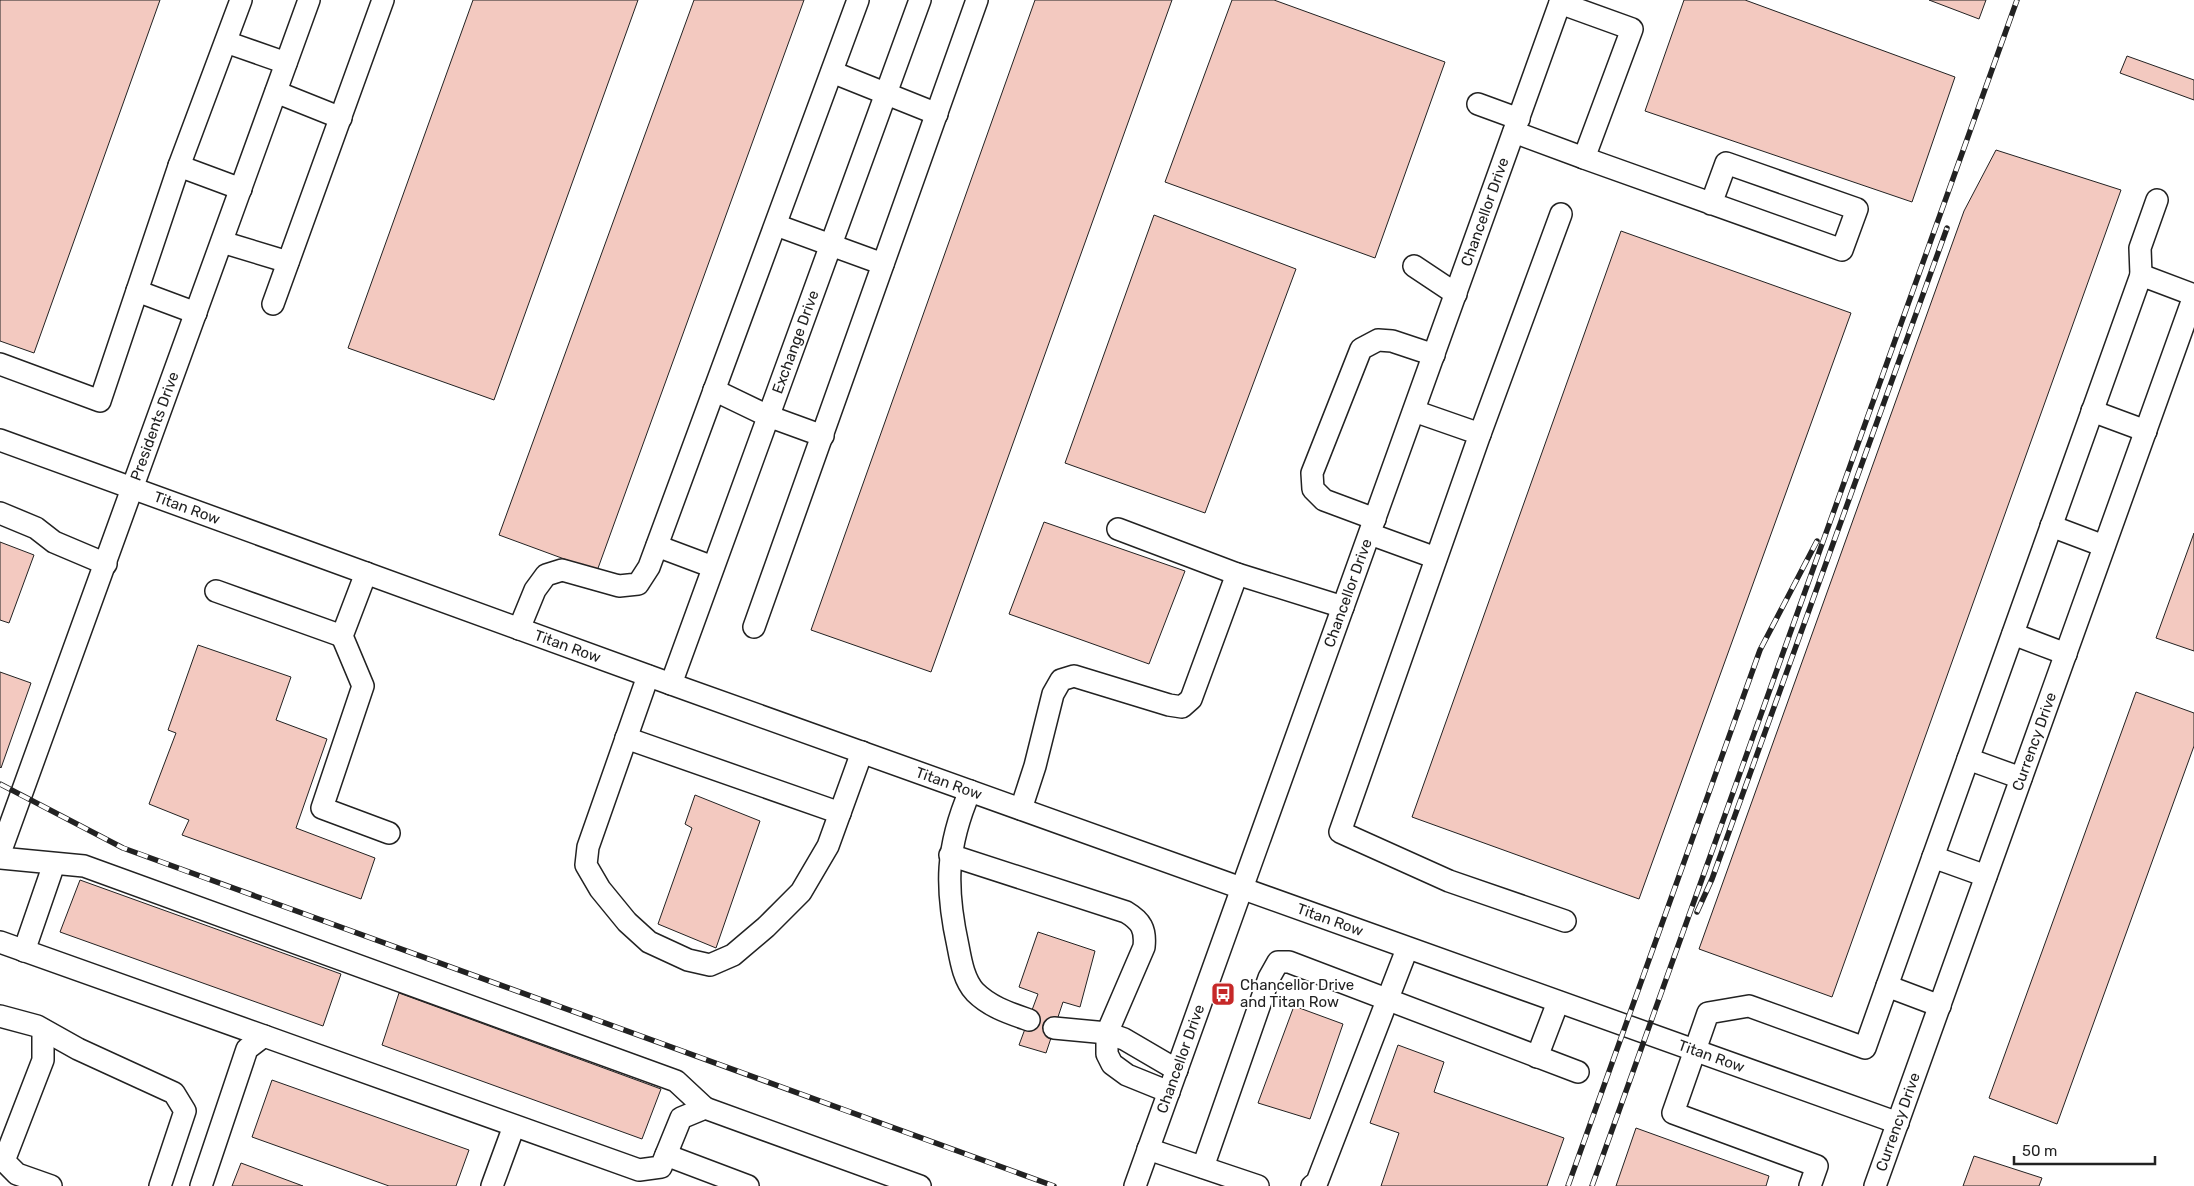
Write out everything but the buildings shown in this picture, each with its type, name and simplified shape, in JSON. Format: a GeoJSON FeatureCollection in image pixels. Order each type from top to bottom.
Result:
{"type":"FeatureCollection","features":[{"type":"Feature","properties":{"kind":"street"},"geometry":{"type":"LineString","coordinates":[[0,364],[100,401],[179,166],[241,0]]}},
{"type":"Feature","properties":{"kind":"street","name":"Presidents Drive"},"geometry":{"type":"LineString","coordinates":[[0,853],[309,0]]}},
{"type":"Feature","properties":{"kind":"street"},"geometry":{"type":"LineString","coordinates":[[273,304],[383,0]]}},
{"type":"Feature","properties":{"kind":"street"},"geometry":{"type":"LineString","coordinates":[[519,629],[535,590],[546,575],[562,570],[619,586],[638,584],[649,568],[858,0]]}},
{"type":"Feature","properties":{"kind":"street","name":"Exchange Drive"},"geometry":{"type":"LineString","coordinates":[[671,684],[920,0]]}},
{"type":"Feature","properties":{"kind":"street"},"geometry":{"type":"LineString","coordinates":[[754,627],[824,436],[976,0]]}},
{"type":"Feature","properties":{"kind":"street"},"geometry":{"type":"LineString","coordinates":[[1561,1],[1632,29],[1584,158]]}},
{"type":"Feature","properties":{"kind":"street","name":"Chancellor Drive"},"geometry":{"type":"LineString","coordinates":[[1135,1186],[1561,1]]}},
{"type":"Feature","properties":{"kind":"street"},"geometry":{"type":"LineString","coordinates":[[226,42],[286,64]]}},
{"type":"Feature","properties":{"kind":"street"},"geometry":{"type":"LineString","coordinates":[[832,72],[885,95],[937,114]]}},
{"type":"Feature","properties":{"kind":"street"},"geometry":{"type":"LineString","coordinates":[[276,92],[341,118]]}},
{"type":"Feature","properties":{"kind":"street"},"geometry":{"type":"LineString","coordinates":[[1478,104],[1516,126],[1584,158],[1711,204],[1842,250],[1857,209],[1726,163],[1711,204]]}},
{"type":"Feature","properties":{"kind":"street"},"geometry":{"type":"LineString","coordinates":[[179,166],[241,189]]}},
{"type":"Feature","properties":{"kind":"street"},"geometry":{"type":"LineString","coordinates":[[1810,1186],[1817,1166],[1673,1113],[1694,1051],[1708,1013],[1749,1006],[1865,1048],[2141,275],[2140,248],[2157,200]]}},
{"type":"Feature","properties":{"kind":"street"},"geometry":{"type":"LineString","coordinates":[[1561,214],[1480,434],[1340,832],[1449,881],[1565,921]]}},
{"type":"Feature","properties":{"kind":"street"},"geometry":{"type":"LineString","coordinates":[[776,225],[883,264]]}},
{"type":"Feature","properties":{"kind":"street"},"geometry":{"type":"LineString","coordinates":[[222,242],[288,262]]}},
{"type":"Feature","properties":{"kind":"street"},"geometry":{"type":"LineString","coordinates":[[1414,266],[1456,294]]}},
{"type":"Feature","properties":{"kind":"street"},"geometry":{"type":"LineString","coordinates":[[2141,275],[2194,295]]}},
{"type":"Feature","properties":{"kind":"street"},"geometry":{"type":"LineString","coordinates":[[137,291],[196,313]]}},
{"type":"Feature","properties":{"kind":"street","name":"Currency Drive"},"geometry":{"type":"LineString","coordinates":[[1875,1186],[2194,295]]}},
{"type":"Feature","properties":{"kind":"street"},"geometry":{"type":"LineString","coordinates":[[1434,355],[1392,340],[1378,340],[1361,349],[1312,473],[1313,489],[1324,500],[1372,527],[1436,558]]}},
{"type":"Feature","properties":{"kind":"street"},"geometry":{"type":"LineString","coordinates":[[714,390],[768,416],[824,436]]}},
{"type":"Feature","properties":{"kind":"street"},"geometry":{"type":"LineString","coordinates":[[1414,411],[1480,434]]}},
{"type":"Feature","properties":{"kind":"street"},"geometry":{"type":"LineString","coordinates":[[2092,412],[2146,431]]}},
{"type":"Feature","properties":{"kind":"street","name":"Titan Row"},"geometry":{"type":"LineString","coordinates":[[0,440],[1242,890],[1898,1123]]}},
{"type":"Feature","properties":{"kind":"street"},"geometry":{"type":"LineString","coordinates":[[0,513],[36,528],[54,542],[106,564]]}},
{"type":"Feature","properties":{"kind":"street"},"geometry":{"type":"LineString","coordinates":[[2051,526],[2104,546]]}},
{"type":"Feature","properties":{"kind":"street"},"geometry":{"type":"LineString","coordinates":[[1118,529],[1237,574],[1344,607]]}},
{"type":"Feature","properties":{"kind":"street"},"geometry":{"type":"LineString","coordinates":[[657,546],[713,567]]}},
{"type":"Feature","properties":{"kind":"street"},"geometry":{"type":"LineString","coordinates":[[366,573],[342,636],[363,686],[322,808],[389,833]]}},
{"type":"Feature","properties":{"kind":"street"},"geometry":{"type":"LineString","coordinates":[[1022,810],[1053,694],[1061,680],[1074,676],[1169,705],[1182,707],[1191,699],[1237,574]]}},
{"type":"Feature","properties":{"kind":"street"},"geometry":{"type":"LineString","coordinates":[[216,591],[342,636]]}},
{"type":"Feature","properties":{"kind":"street"},"geometry":{"type":"LineString","coordinates":[[2013,634],[2066,654]]}},
{"type":"Feature","properties":{"kind":"street"},"geometry":{"type":"LineString","coordinates":[[648,676],[588,847],[586,865],[600,889],[627,922],[649,942],[688,960],[710,965],[733,955],[766,927],[801,892],[828,846],[862,752]]}},
{"type":"Feature","properties":{"kind":"street"},"geometry":{"type":"LineString","coordinates":[[626,738],[840,813]]}},
{"type":"Feature","properties":{"kind":"street"},"geometry":{"type":"LineString","coordinates":[[1968,759],[2021,778]]}},
{"type":"Feature","properties":{"kind":"street"},"geometry":{"type":"LineString","coordinates":[[970,790],[955,832],[950,855],[950,901],[956,938],[966,976],[974,991],[993,1007],[1028,1020]]}},
{"type":"Feature","properties":{"kind":"street"},"geometry":{"type":"LineString","coordinates":[[950,855],[1126,912],[1140,923],[1145,937],[1144,947],[1108,1033],[1107,1054],[1112,1064],[1127,1076],[1169,1092]]}},
{"type":"Feature","properties":{"kind":"street"},"geometry":{"type":"LineString","coordinates":[[1933,856],[1986,876]]}},
{"type":"Feature","properties":{"kind":"street"},"geometry":{"type":"LineString","coordinates":[[0,858],[84,866],[676,1081],[705,1108],[920,1186]]}},
{"type":"Feature","properties":{"kind":"street"},"geometry":{"type":"LineString","coordinates":[[24,951],[54,864]]}},
{"type":"Feature","properties":{"kind":"street"},"geometry":{"type":"LineString","coordinates":[[0,942],[639,1170],[662,1167],[681,1118],[705,1108]]}},
{"type":"Feature","properties":{"kind":"street"},"geometry":{"type":"LineString","coordinates":[[1312,1186],[1317,1182],[1407,949]]}},
{"type":"Feature","properties":{"kind":"street"},"geometry":{"type":"LineString","coordinates":[[1203,1167],[1269,978],[1278,962],[1290,962],[1578,1072]]}},
{"type":"Feature","properties":{"kind":"street"},"geometry":{"type":"LineString","coordinates":[[1887,986],[1940,1006]]}},
{"type":"Feature","properties":{"kind":"street"},"geometry":{"type":"LineString","coordinates":[[1537,1057],[1558,1002]]}},
{"type":"Feature","properties":{"kind":"street"},"geometry":{"type":"LineString","coordinates":[[0,1016],[44,1030],[174,1093],[185,1111],[160,1186]]}},
{"type":"Feature","properties":{"kind":"street"},"geometry":{"type":"LineString","coordinates":[[1054,1028],[1108,1033],[1124,1039],[1177,1070]]}},
{"type":"Feature","properties":{"kind":"street"},"geometry":{"type":"LineString","coordinates":[[44,1030],[43,1060],[4,1161],[17,1174],[51,1186]]}},
{"type":"Feature","properties":{"kind":"street"},"geometry":{"type":"LineString","coordinates":[[201,1186],[247,1049],[264,1036]]}},
{"type":"Feature","properties":{"kind":"street"},"geometry":{"type":"LineString","coordinates":[[493,1186],[514,1126]]}},
{"type":"Feature","properties":{"kind":"street"},"geometry":{"type":"LineString","coordinates":[[1148,1149],[1258,1186]]}},
{"type":"Feature","properties":{"kind":"street"},"geometry":{"type":"LineString","coordinates":[[666,1155],[748,1186]]}},
{"type":"Feature","properties":{"kind":"railway"},"geometry":{"type":"LineString","coordinates":[[1592,1186],[2017,0]]}},
{"type":"Feature","properties":{"kind":"railway"},"geometry":{"type":"LineString","coordinates":[[1697,912],[1712,879],[1947,228]]}},
{"type":"Feature","properties":{"kind":"railway"},"geometry":{"type":"LineString","coordinates":[[1568,1186],[1760,650],[1817,541]]}},
{"type":"Feature","properties":{"kind":"railway"},"geometry":{"type":"LineString","coordinates":[[0,784],[123,848],[1054,1186]]}},
{"type":"Feature","properties":{"kind":"place","name":"Chancellor Drive and Titan Row"},"geometry":{"type":"Point","coordinates":[1223,994]}}]}
